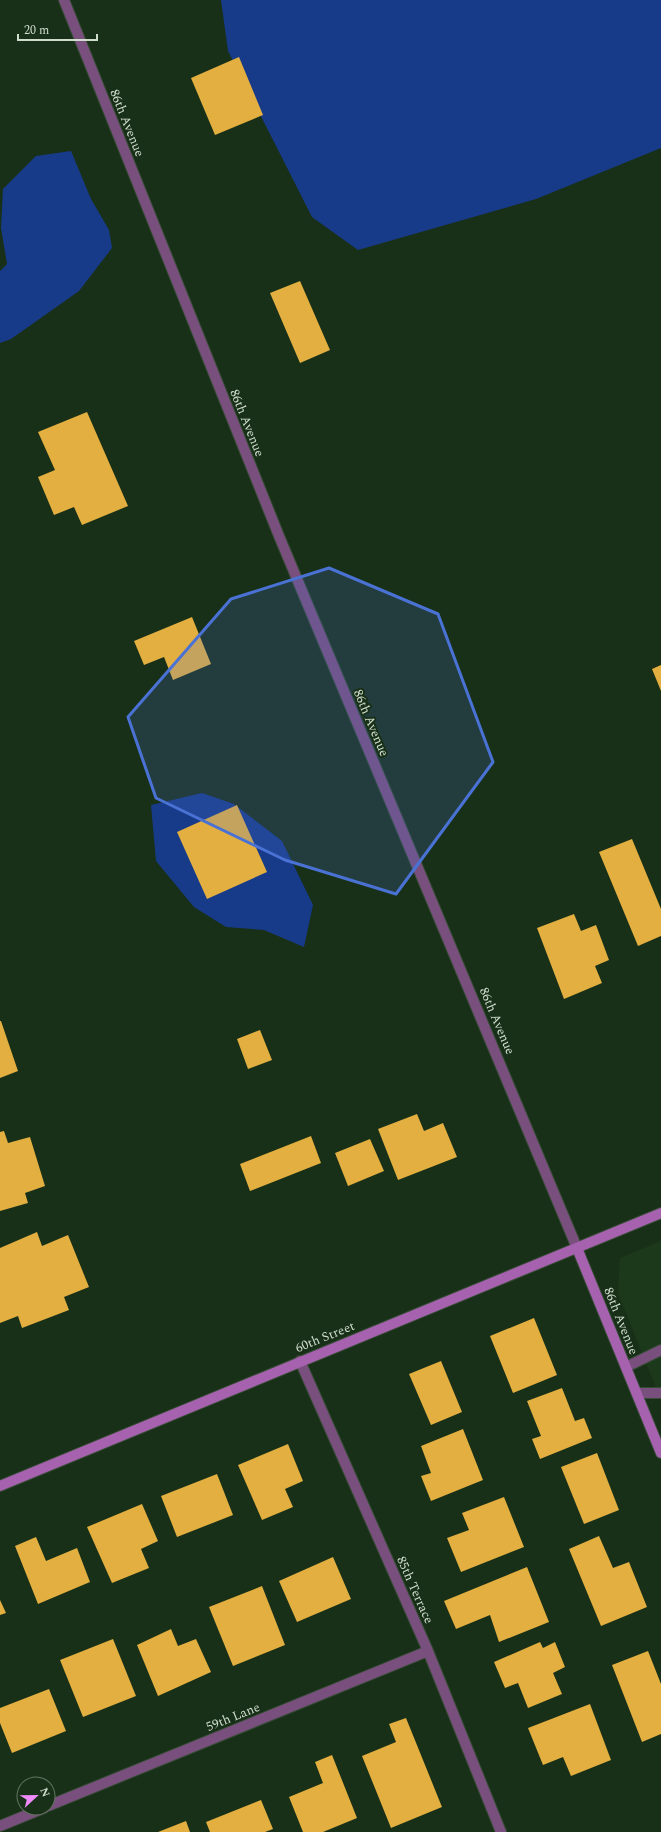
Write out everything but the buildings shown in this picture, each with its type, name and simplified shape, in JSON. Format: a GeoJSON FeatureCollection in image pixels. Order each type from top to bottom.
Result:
{"type":"FeatureCollection","features":[{"type":"Feature","properties":{"kind":"street","name":"86th Avenue"},"geometry":{"type":"LineString","coordinates":[[64,0],[279,536],[578,1248],[661,1453]]}},
{"type":"Feature","properties":{"kind":"street","name":"60th Street"},"geometry":{"type":"LineString","coordinates":[[0,1486],[661,1213]]}},
{"type":"Feature","properties":{"kind":"street"},"geometry":{"type":"LineString","coordinates":[[626,1366],[661,1350]]}},
{"type":"Feature","properties":{"kind":"street","name":"85th Terrace"},"geometry":{"type":"LineString","coordinates":[[300,1361],[428,1651],[501,1832]]}},
{"type":"Feature","properties":{"kind":"street"},"geometry":{"type":"LineString","coordinates":[[636,1393],[661,1393]]}},
{"type":"Feature","properties":{"kind":"street","name":"59th Lane"},"geometry":{"type":"LineString","coordinates":[[56,1803],[428,1651]]}},
{"type":"Feature","properties":{"kind":"street"},"geometry":{"type":"LineString","coordinates":[[0,1826],[24,1816]]}},
{"type":"Feature","properties":{"kind":"highlighted area"},"geometry":{"type":"Polygon","coordinates":[[[329,568],[438,614],[493,762],[396,894],[285,860],[156,798],[128,717],[231,599],[329,568]]]}},
{"type":"Feature","properties":{"kind":"shaded area"},"geometry":{"type":"Polygon","coordinates":[[[661,1241],[661,1400],[618,1293],[620,1258],[661,1241]]]}},
{"type":"Feature","properties":{"kind":"water"},"geometry":{"type":"Polygon","coordinates":[[[221,0],[661,0],[661,148],[536,199],[358,250],[312,217],[228,51],[221,0]]]}},
{"type":"Feature","properties":{"kind":"water"},"geometry":{"type":"Polygon","coordinates":[[[71,151],[91,199],[109,230],[112,248],[79,291],[11,339],[0,343],[0,271],[7,264],[1,228],[3,189],[36,156],[71,151]]]}},
{"type":"Feature","properties":{"kind":"water"},"geometry":{"type":"Polygon","coordinates":[[[202,793],[234,804],[282,841],[313,905],[304,947],[264,930],[226,927],[194,907],[156,861],[151,805],[202,793]]]}}]}
